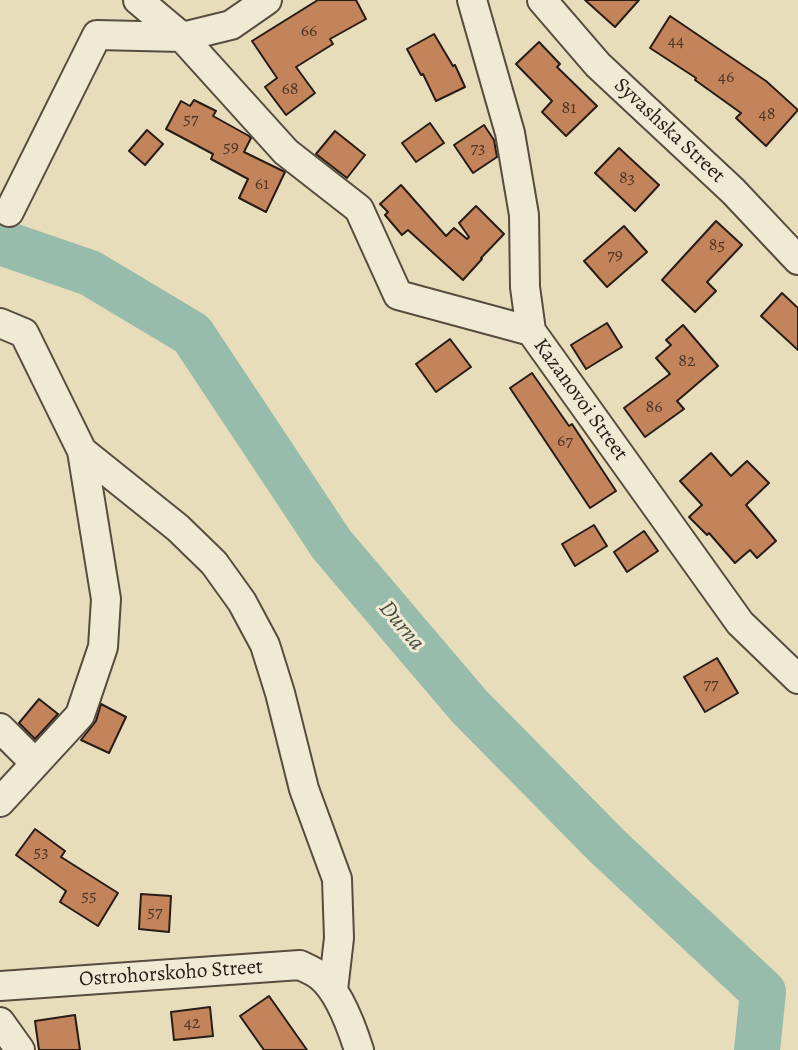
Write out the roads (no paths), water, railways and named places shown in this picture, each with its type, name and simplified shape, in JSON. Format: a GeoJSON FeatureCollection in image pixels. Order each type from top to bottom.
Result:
{"type":"FeatureCollection","features":[{"type":"Feature","properties":{"kind":"street","name":"Kazanovoi Street"},"geometry":{"type":"LineString","coordinates":[[138,0],[182,37],[286,152],[359,209],[398,295],[531,331],[740,623],[798,679]]}},
{"type":"Feature","properties":{"kind":"street"},"geometry":{"type":"LineString","coordinates":[[9,212],[97,35],[182,37],[231,25],[267,0]]}},
{"type":"Feature","properties":{"kind":"street"},"geometry":{"type":"LineString","coordinates":[[472,0],[510,133],[524,215],[525,287],[531,331]]}},
{"type":"Feature","properties":{"kind":"street","name":"Syvashska Street"},"geometry":{"type":"LineString","coordinates":[[542,0],[598,65],[733,191],[798,260]]}},
{"type":"Feature","properties":{"kind":"street"},"geometry":{"type":"LineString","coordinates":[[0,323],[23,333],[82,451],[106,599],[103,647],[80,715],[0,802]]}},
{"type":"Feature","properties":{"kind":"street"},"geometry":{"type":"LineString","coordinates":[[82,451],[178,528],[214,564],[242,602],[265,645],[304,789],[337,878],[340,938],[333,990],[359,1050]]}},
{"type":"Feature","properties":{"kind":"street"},"geometry":{"type":"LineString","coordinates":[[0,728],[35,763]]}},
{"type":"Feature","properties":{"kind":"street","name":"Ostrohorskoho Street"},"geometry":{"type":"LineString","coordinates":[[0,986],[300,965],[320,976],[333,990]]}},
{"type":"Feature","properties":{"kind":"street"},"geometry":{"type":"LineString","coordinates":[[0,1022],[20,1050]]}},
{"type":"Feature","properties":{"kind":"waterway","name":"Durna"},"geometry":{"type":"LineString","coordinates":[[0,242],[90,273],[192,334],[332,545],[469,706],[607,846],[763,992],[757,1050]]}}]}
